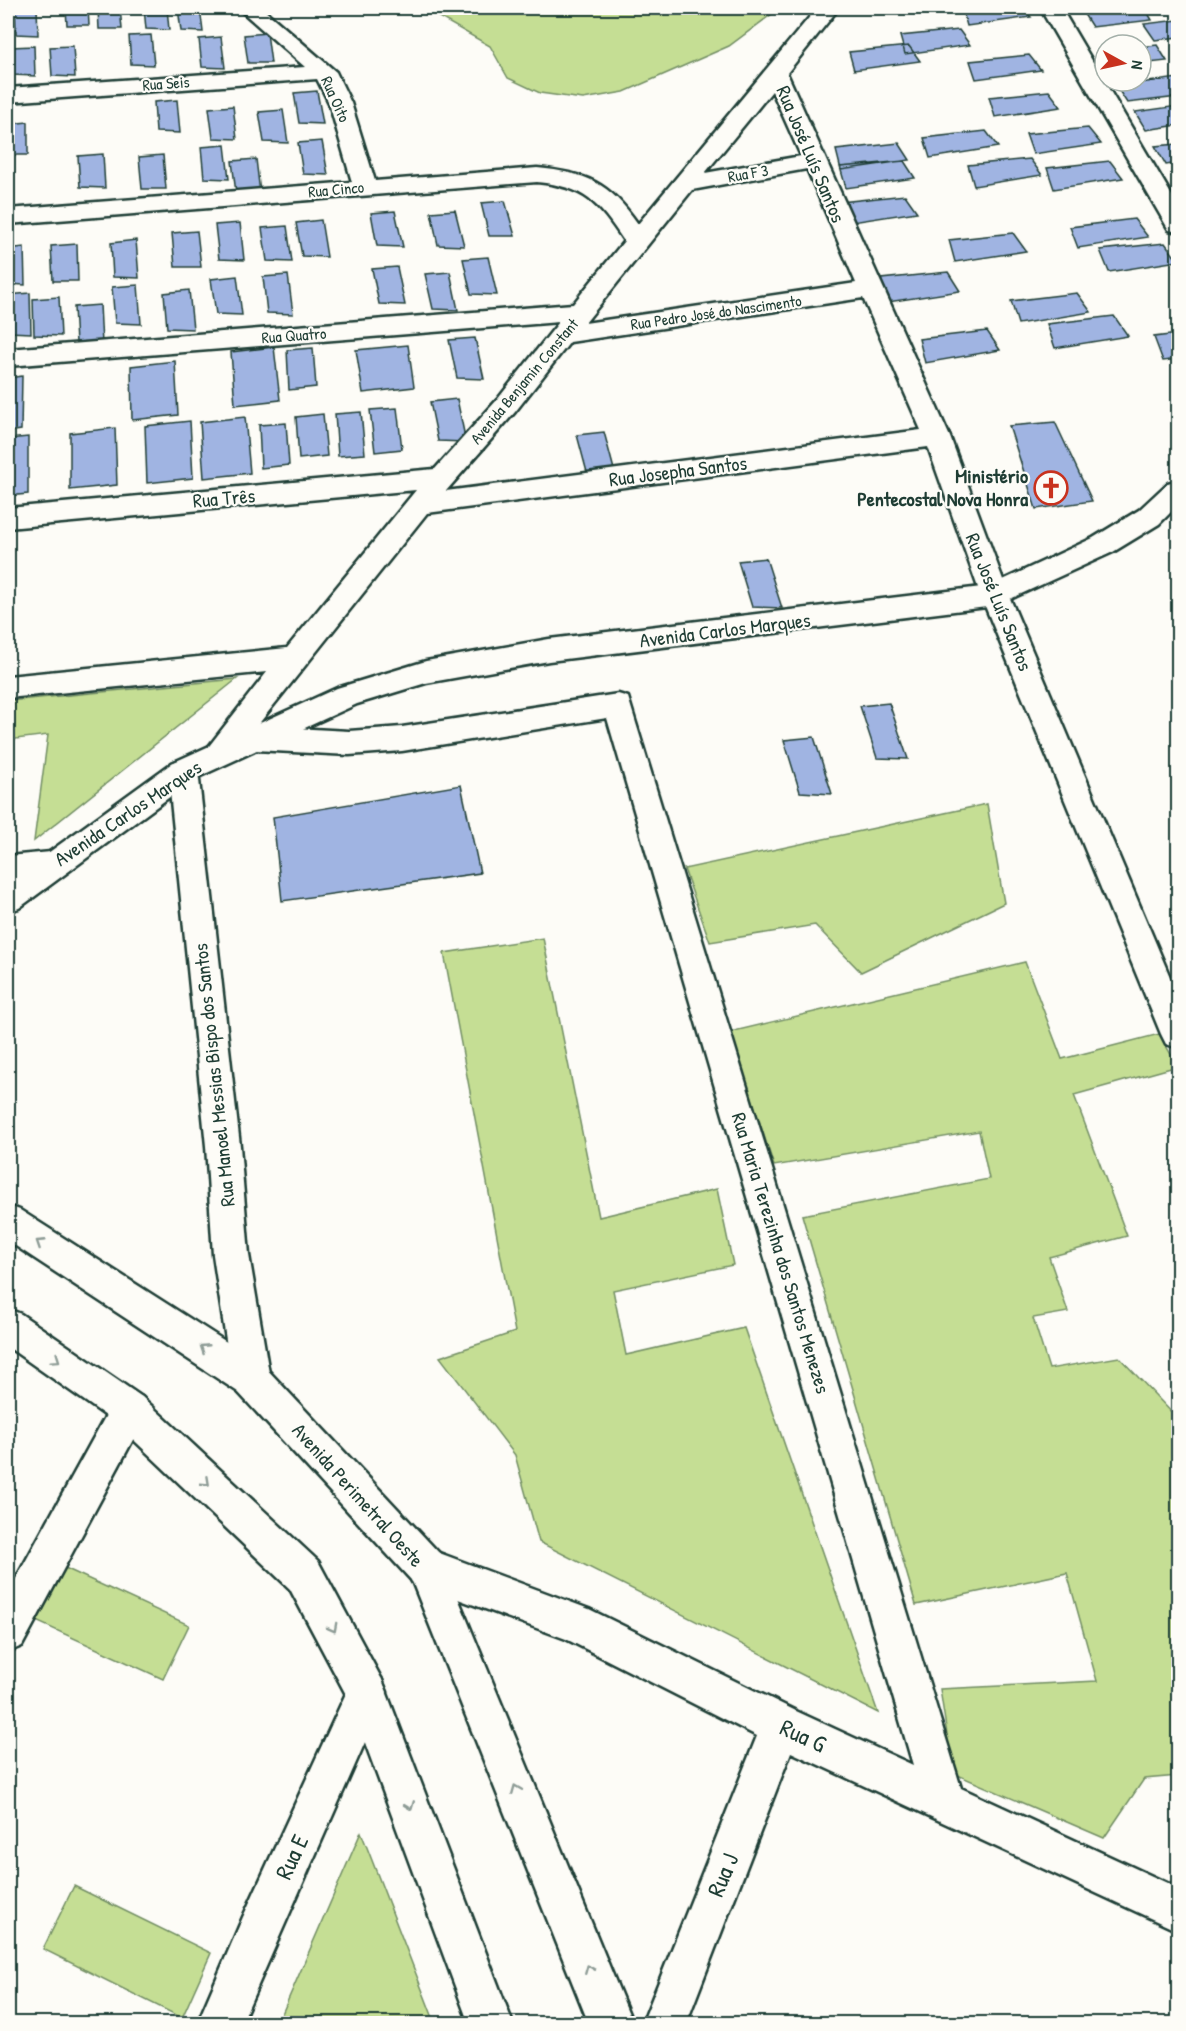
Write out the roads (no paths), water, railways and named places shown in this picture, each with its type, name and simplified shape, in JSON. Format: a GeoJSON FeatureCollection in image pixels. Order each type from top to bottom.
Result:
{"type":"FeatureCollection","features":[{"type":"Feature","properties":{"kind":"street","name":"Rua Oito"},"geometry":{"type":"LineString","coordinates":[[249,8],[325,72],[340,103],[365,187]]}},
{"type":"Feature","properties":{"kind":"street","name":"Avenida Benjamin Constant"},"geometry":{"type":"LineString","coordinates":[[218,753],[419,504],[506,406],[683,184],[828,8]]}},
{"type":"Feature","properties":{"kind":"street"},"geometry":{"type":"LineString","coordinates":[[1050,8],[1179,225]]}},
{"type":"Feature","properties":{"kind":"street","name":"Rua Seis"},"geometry":{"type":"LineString","coordinates":[[8,95],[325,72]]}},
{"type":"Feature","properties":{"kind":"street","name":"Rua José Luís Santos"},"geometry":{"type":"LineString","coordinates":[[776,72],[869,290],[937,437],[995,596],[1179,1034]]}},
{"type":"Feature","properties":{"kind":"street","name":"Rua F 3"},"geometry":{"type":"LineString","coordinates":[[683,184],[814,161]]}},
{"type":"Feature","properties":{"kind":"street","name":"Rua Cinco"},"geometry":{"type":"LineString","coordinates":[[8,217],[537,174],[572,179],[602,193],[637,241]]}},
{"type":"Feature","properties":{"kind":"street","name":"Rua Pedro José do Nascimento"},"geometry":{"type":"LineString","coordinates":[[563,335],[869,290]]}},
{"type":"Feature","properties":{"kind":"street","name":"Rua Quatro"},"geometry":{"type":"LineString","coordinates":[[8,357],[581,312]]}},
{"type":"Feature","properties":{"kind":"street","name":"Rua Josepha Santos"},"geometry":{"type":"LineString","coordinates":[[419,504],[937,437]]}},
{"type":"Feature","properties":{"kind":"street","name":"Rua Três"},"geometry":{"type":"LineString","coordinates":[[8,518],[441,478]]}},
{"type":"Feature","properties":{"kind":"street","name":"Avenida Carlos Marques"},"geometry":{"type":"LineString","coordinates":[[8,899],[51,865],[183,771],[346,696],[389,681],[465,664],[549,650],[995,596],[1102,545],[1149,517],[1179,490]]}},
{"type":"Feature","properties":{"kind":"street"},"geometry":{"type":"LineString","coordinates":[[8,687],[294,658]]}},
{"type":"Feature","properties":{"kind":"street","name":"Avenida Carlos Marques"},"geometry":{"type":"LineString","coordinates":[[255,738],[349,743],[392,740],[618,705]]}},
{"type":"Feature","properties":{"kind":"street","name":"Rua Maria Terezinha dos Santos Menezes"},"geometry":{"type":"LineString","coordinates":[[618,705],[944,1801]]}},
{"type":"Feature","properties":{"kind":"street","name":"Rua Manoel Messias Bispo dos Santos"},"geometry":{"type":"LineString","coordinates":[[183,771],[223,1146],[231,1255],[251,1379]]}},
{"type":"Feature","properties":{"kind":"street"},"geometry":{"type":"LineString","coordinates":[[8,869],[51,865]]}},
{"type":"Feature","properties":{"kind":"street","name":"Avenida Perimetral Oeste"},"geometry":{"type":"LineString","coordinates":[[8,1222],[251,1379],[426,1568],[611,2024]]}},
{"type":"Feature","properties":{"kind":"street"},"geometry":{"type":"LineString","coordinates":[[8,1326],[129,1410],[304,1575],[367,1692],[491,2024]]}},
{"type":"Feature","properties":{"kind":"street"},"geometry":{"type":"LineString","coordinates":[[8,1632],[129,1410]]}},
{"type":"Feature","properties":{"kind":"street","name":"Rua G"},"geometry":{"type":"LineString","coordinates":[[426,1568],[575,1623],[781,1726],[1179,1910]]}},
{"type":"Feature","properties":{"kind":"street","name":"Rua E"},"geometry":{"type":"LineString","coordinates":[[219,2024],[258,1932],[367,1692]]}},
{"type":"Feature","properties":{"kind":"street","name":"Rua J"},"geometry":{"type":"LineString","coordinates":[[664,2024],[781,1726]]}},
{"type":"Feature","properties":{"kind":"place","name":"Ministério Pentecostal Nova Honra"},"geometry":{"type":"Point","coordinates":[1051,488]}}]}
